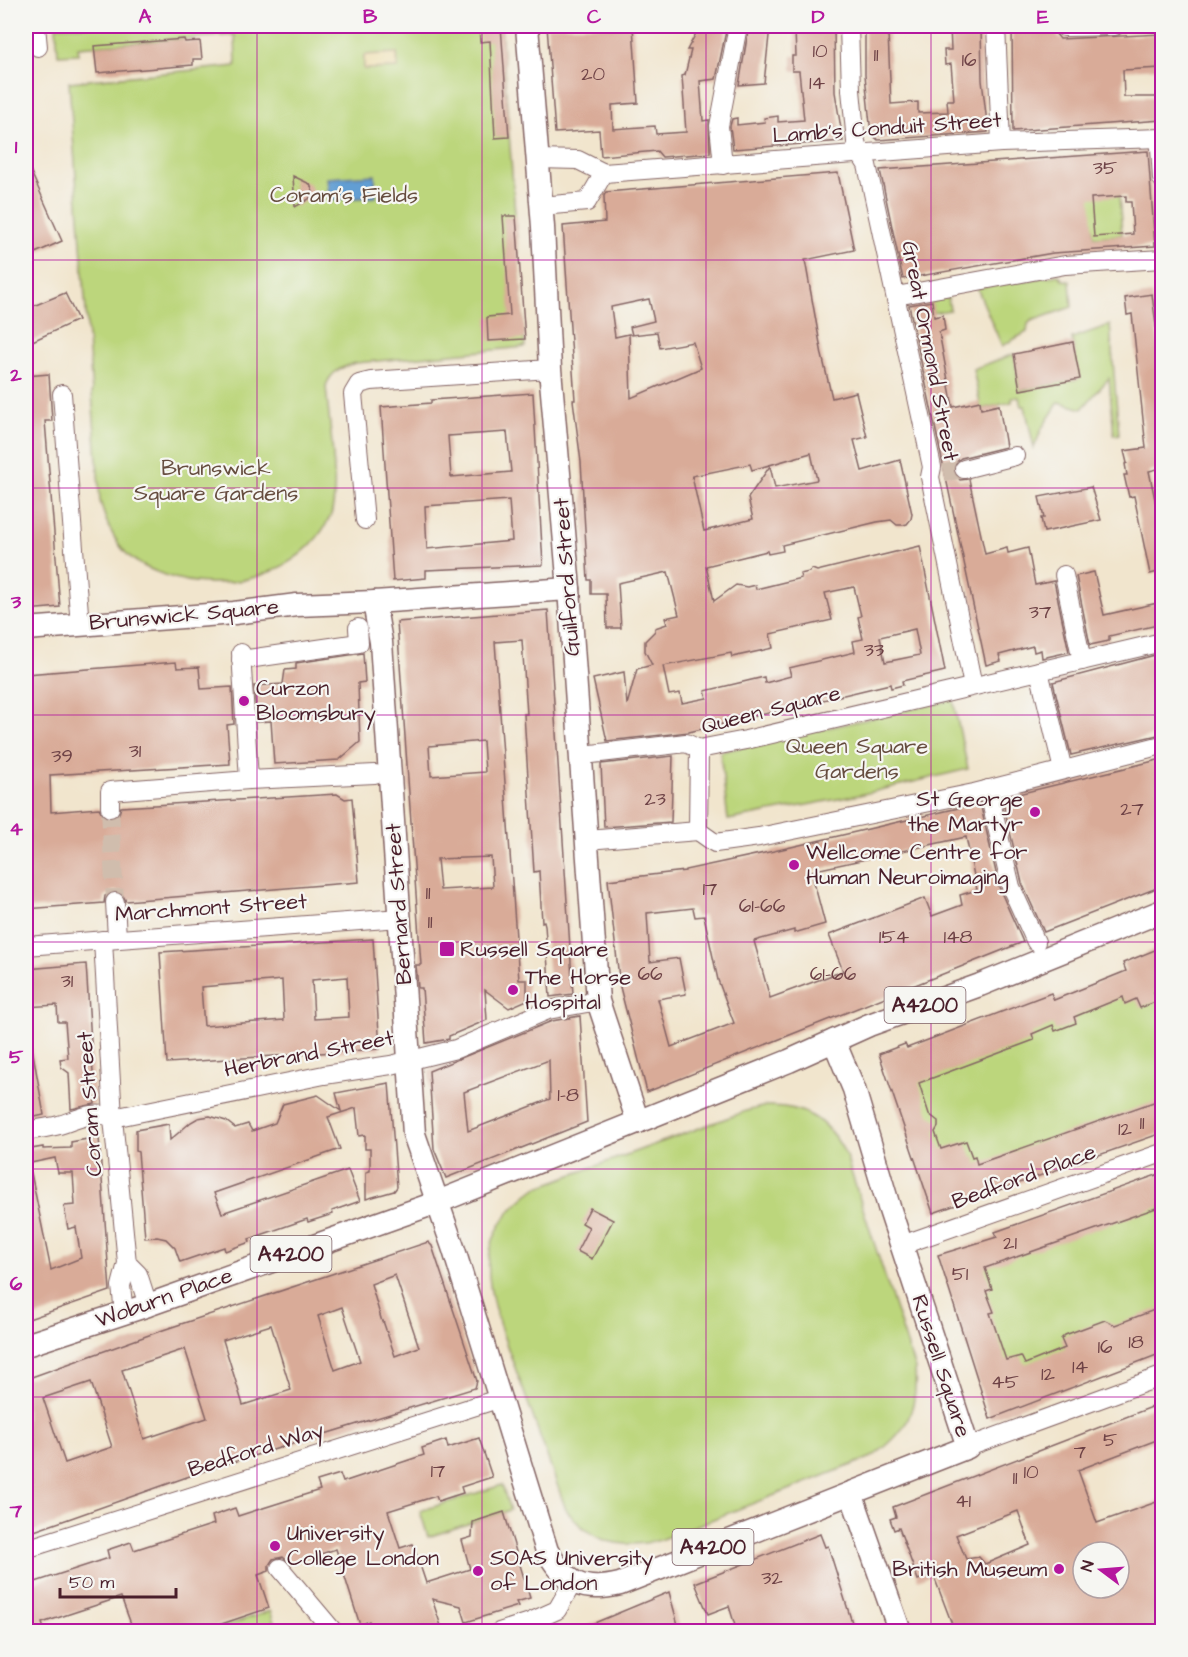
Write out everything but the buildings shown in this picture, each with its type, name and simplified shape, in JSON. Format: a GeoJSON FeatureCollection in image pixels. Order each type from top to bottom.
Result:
{"type":"FeatureCollection","features":[{"type":"Feature","properties":{"kind":"main road","name":"Guilford Street"},"geometry":{"type":"LineString","coordinates":[[527,26],[538,159],[550,369],[569,589],[598,1001],[638,1122]]}},
{"type":"Feature","properties":{"kind":"main road","name":"Brunswick Square"},"geometry":{"type":"LineString","coordinates":[[80,626],[234,614],[297,605],[569,589]]}},
{"type":"Feature","properties":{"kind":"main road","name":"Bernard Street"},"geometry":{"type":"LineString","coordinates":[[374,602],[381,642],[414,1134],[438,1202]]}},
{"type":"Feature","properties":{"kind":"main road"},"geometry":{"type":"LineString","coordinates":[[26,629],[80,626]]}},
{"type":"Feature","properties":{"kind":"main road","name":"A4200"},"geometry":{"type":"LineString","coordinates":[[438,1202],[638,1122],[869,1025],[980,985],[1162,911]]}},
{"type":"Feature","properties":{"kind":"main road","name":"Russell Square"},"geometry":{"type":"LineString","coordinates":[[573,1582],[592,1587],[620,1584],[968,1447],[854,1089],[834,1041]]}},
{"type":"Feature","properties":{"kind":"main road"},"geometry":{"type":"LineString","coordinates":[[438,1202],[547,1551],[558,1569],[573,1582]]}},
{"type":"Feature","properties":{"kind":"main road","name":"Woburn Place"},"geometry":{"type":"LineString","coordinates":[[26,1345],[148,1305],[438,1202]]}},
{"type":"Feature","properties":{"kind":"main road"},"geometry":{"type":"LineString","coordinates":[[851,1493],[900,1632]]}},
{"type":"Feature","properties":{"kind":"street"},"geometry":{"type":"LineString","coordinates":[[36,26],[38,46]]}},
{"type":"Feature","properties":{"kind":"street"},"geometry":{"type":"LineString","coordinates":[[723,165],[719,126],[738,26]]}},
{"type":"Feature","properties":{"kind":"street","name":"Great Ormond Street"},"geometry":{"type":"LineString","coordinates":[[849,26],[851,90],[856,142],[867,165],[932,467],[937,475],[973,686]]}},
{"type":"Feature","properties":{"kind":"street"},"geometry":{"type":"LineString","coordinates":[[996,26],[1001,143]]}},
{"type":"Feature","properties":{"kind":"street"},"geometry":{"type":"LineString","coordinates":[[1064,27],[1115,26]]}},
{"type":"Feature","properties":{"kind":"street"},"geometry":{"type":"LineString","coordinates":[[1162,138],[1160,147],[1162,179]]}},
{"type":"Feature","properties":{"kind":"street","name":"Lamb's Conduit Street"},"geometry":{"type":"LineString","coordinates":[[610,172],[1001,143],[1162,138]]}},
{"type":"Feature","properties":{"kind":"street"},"geometry":{"type":"LineString","coordinates":[[538,159],[578,160],[610,172],[587,202],[541,206]]}},
{"type":"Feature","properties":{"kind":"street"},"geometry":{"type":"LineString","coordinates":[[896,296],[1065,265],[1162,259]]}},
{"type":"Feature","properties":{"kind":"street"},"geometry":{"type":"LineString","coordinates":[[365,520],[353,394],[359,384],[371,381],[550,369]]}},
{"type":"Feature","properties":{"kind":"street","name":"Brunswick Square"},"geometry":{"type":"LineString","coordinates":[[62,394],[80,626]]}},
{"type":"Feature","properties":{"kind":"street"},"geometry":{"type":"LineString","coordinates":[[964,469],[1015,456]]}},
{"type":"Feature","properties":{"kind":"street"},"geometry":{"type":"LineString","coordinates":[[1064,575],[1082,661]]}},
{"type":"Feature","properties":{"kind":"street"},"geometry":{"type":"LineString","coordinates":[[249,780],[241,657],[359,643],[358,628]]}},
{"type":"Feature","properties":{"kind":"street","name":"Queen Square"},"geometry":{"type":"LineString","coordinates":[[698,831],[699,749],[1162,643]]}},
{"type":"Feature","properties":{"kind":"street"},"geometry":{"type":"LineString","coordinates":[[1039,671],[1063,770]]}},
{"type":"Feature","properties":{"kind":"street"},"geometry":{"type":"LineString","coordinates":[[592,754],[686,743],[699,749]]}},
{"type":"Feature","properties":{"kind":"street"},"geometry":{"type":"LineString","coordinates":[[587,840],[698,831],[715,843],[759,837],[988,789],[1162,745]]}},
{"type":"Feature","properties":{"kind":"street"},"geometry":{"type":"LineString","coordinates":[[110,808],[110,791],[249,780],[375,774]]}},
{"type":"Feature","properties":{"kind":"street"},"geometry":{"type":"LineString","coordinates":[[988,789],[1011,887],[1036,942]]}},
{"type":"Feature","properties":{"kind":"street","name":"Coram Street"},"geometry":{"type":"LineString","coordinates":[[115,902],[110,939],[113,1118],[127,1263],[121,1286],[124,1313]]}},
{"type":"Feature","properties":{"kind":"street","name":"Marchmont Street"},"geometry":{"type":"LineString","coordinates":[[26,946],[400,918]]}},
{"type":"Feature","properties":{"kind":"street","name":"Herbrand Street"},"geometry":{"type":"LineString","coordinates":[[26,1131],[103,1113],[113,1118],[409,1060],[456,1048],[548,1010],[598,1001]]}},
{"type":"Feature","properties":{"kind":"street","name":"Bedford Place"},"geometry":{"type":"LineString","coordinates":[[902,1245],[1162,1152]]}},
{"type":"Feature","properties":{"kind":"street","name":"Coram Street"},"geometry":{"type":"LineString","coordinates":[[127,1263],[138,1274],[148,1305]]}},
{"type":"Feature","properties":{"kind":"street"},"geometry":{"type":"LineString","coordinates":[[968,1447],[1162,1376]]}},
{"type":"Feature","properties":{"kind":"street","name":"Bedford Way"},"geometry":{"type":"LineString","coordinates":[[26,1549],[501,1398]]}},
{"type":"Feature","properties":{"kind":"street"},"geometry":{"type":"LineString","coordinates":[[280,1568],[343,1631]]}},
{"type":"Feature","properties":{"kind":"street"},"geometry":{"type":"LineString","coordinates":[[499,1632],[530,1622],[556,1610],[573,1582]]}},
{"type":"Feature","properties":{"kind":"green space","name":"Coram's Fields"},"geometry":{"type":"Polygon","coordinates":[[[56,26],[501,26],[525,347],[356,363],[334,373],[326,386],[334,473],[333,506],[330,517],[317,537],[301,554],[281,567],[259,576],[211,583],[188,581],[165,575],[130,557],[113,535],[107,522],[100,501],[69,82],[236,66],[235,35],[78,47],[79,54],[58,55],[56,26]]]}},
{"type":"Feature","properties":{"kind":"green space"},"geometry":{"type":"Polygon","coordinates":[[[1085,178],[1119,196],[1122,235],[1094,237],[1085,178]]]}},
{"type":"Feature","properties":{"kind":"green space"},"geometry":{"type":"Polygon","coordinates":[[[1059,275],[1063,280],[1070,281],[1072,307],[1031,321],[1027,332],[1002,346],[977,288],[1059,275]]]}},
{"type":"Feature","properties":{"kind":"green space"},"geometry":{"type":"Polygon","coordinates":[[[948,297],[950,310],[933,313],[931,300],[948,297]]]}},
{"type":"Feature","properties":{"kind":"green space"},"geometry":{"type":"Polygon","coordinates":[[[1110,325],[1119,435],[1114,435],[1109,378],[1082,409],[1059,402],[1042,428],[1034,448],[1025,406],[1021,406],[1019,397],[1012,398],[1012,402],[981,409],[973,369],[1014,354],[1020,390],[1079,379],[1072,338],[1110,325]]]}},
{"type":"Feature","properties":{"kind":"green space","name":"Queen Square Gardens"},"geometry":{"type":"Polygon","coordinates":[[[953,700],[968,769],[859,795],[728,820],[720,752],[953,700]]]}},
{"type":"Feature","properties":{"kind":"green space"},"geometry":{"type":"Polygon","coordinates":[[[1162,975],[1162,1111],[957,1183],[939,1178],[911,1078],[1162,975]]]}},
{"type":"Feature","properties":{"kind":"green space"},"geometry":{"type":"Polygon","coordinates":[[[766,1106],[792,1108],[813,1117],[831,1132],[845,1153],[915,1369],[914,1397],[908,1420],[894,1439],[872,1457],[657,1541],[629,1544],[595,1536],[566,1510],[503,1336],[490,1288],[491,1246],[505,1218],[536,1188],[746,1111],[766,1106]]]}},
{"type":"Feature","properties":{"kind":"green space"},"geometry":{"type":"Polygon","coordinates":[[[1162,1193],[1162,1309],[1000,1379],[961,1263],[1162,1193]]]}},
{"type":"Feature","properties":{"kind":"green space"},"geometry":{"type":"Polygon","coordinates":[[[502,1485],[510,1510],[428,1537],[420,1511],[502,1485]]]}},
{"type":"Feature","properties":{"kind":"green space"},"geometry":{"type":"Polygon","coordinates":[[[270,1611],[277,1631],[209,1631],[270,1611]]]}},
{"type":"Feature","properties":{"kind":"sand"},"geometry":{"type":"Polygon","coordinates":[[[397,53],[398,68],[364,69],[364,55],[397,53]]]}},
{"type":"Feature","properties":{"kind":"water"},"geometry":{"type":"Polygon","coordinates":[[[375,175],[376,197],[329,200],[327,178],[375,175]]]}},
{"type":"Feature","properties":{"kind":"tunnel"},"geometry":{"type":"LineString","coordinates":[[944,473],[964,469]]}},
{"type":"Feature","properties":{"kind":"tunnel"},"geometry":{"type":"LineString","coordinates":[[110,808],[115,902]]}},
{"type":"Feature","properties":{"kind":"place","name":"Curzon Bloomsbury"},"geometry":{"type":"Point","coordinates":[244,701]}},
{"type":"Feature","properties":{"kind":"place","name":"St George the Martyr"},"geometry":{"type":"Point","coordinates":[1035,812]}},
{"type":"Feature","properties":{"kind":"place","name":"Wellcome Centre for Human Neuroimaging"},"geometry":{"type":"Point","coordinates":[794,865]}},
{"type":"Feature","properties":{"kind":"place","name":"Russell Square"},"geometry":{"type":"Point","coordinates":[447,949]}},
{"type":"Feature","properties":{"kind":"place","name":"The Horse Hospital"},"geometry":{"type":"Point","coordinates":[513,990]}},
{"type":"Feature","properties":{"kind":"place","name":"University College London"},"geometry":{"type":"Point","coordinates":[275,1546]}},
{"type":"Feature","properties":{"kind":"place","name":"British Museum"},"geometry":{"type":"Point","coordinates":[1059,1569]}},
{"type":"Feature","properties":{"kind":"place","name":"SOAS University of London"},"geometry":{"type":"Point","coordinates":[478,1571]}},
{"type":"Feature","properties":{"kind":"park label","name":"Brunswick Square Gardens"},"geometry":{"type":"Point","coordinates":[216,480]}}]}
